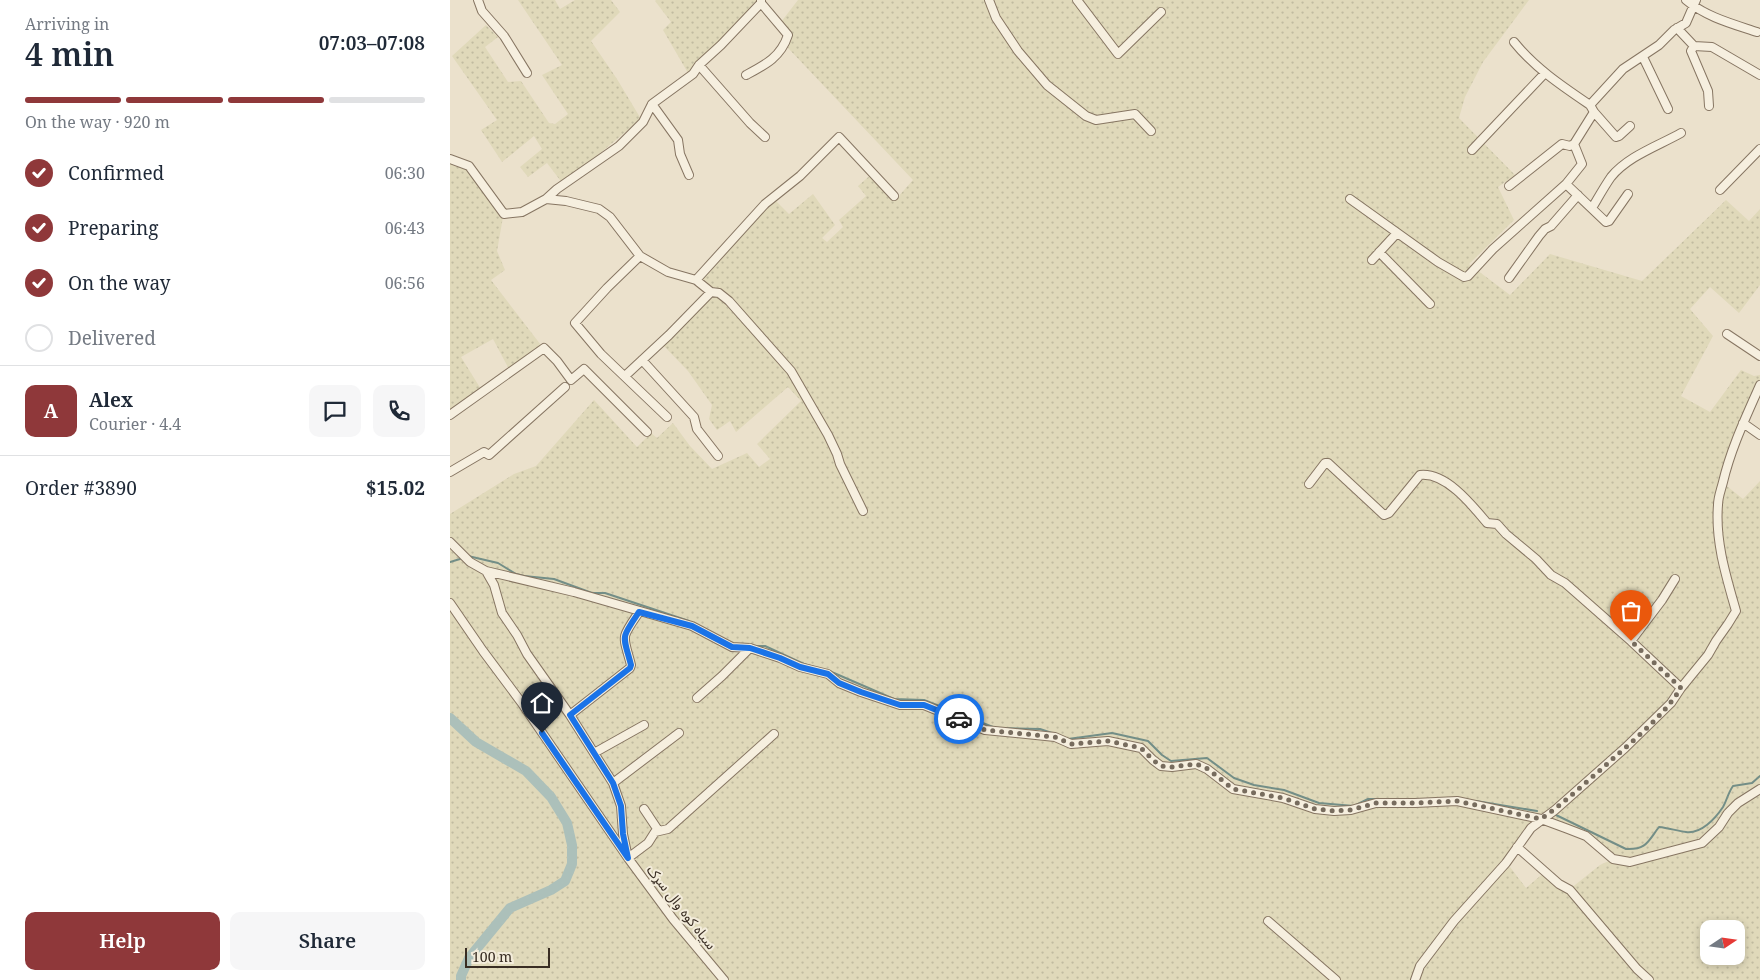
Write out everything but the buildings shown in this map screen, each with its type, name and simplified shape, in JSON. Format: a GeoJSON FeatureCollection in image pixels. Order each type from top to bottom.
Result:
{"type":"FeatureCollection","features":[{"type":"Feature","properties":{"kind":"street"},"geometry":{"type":"LineString","coordinates":[[478,0],[482,11],[504,36],[527,73]]}},
{"type":"Feature","properties":{"kind":"street"},"geometry":{"type":"LineString","coordinates":[[989,0],[996,18],[1018,51],[1047,85],[1086,116],[1096,120],[1135,114],[1151,131]]}},
{"type":"Feature","properties":{"kind":"street"},"geometry":{"type":"LineString","coordinates":[[1077,0],[1118,54],[1161,12]]}},
{"type":"Feature","properties":{"kind":"street"},"geometry":{"type":"LineString","coordinates":[[1686,0],[1695,3],[1715,18],[1757,32]]}},
{"type":"Feature","properties":{"kind":"street"},"geometry":{"type":"LineString","coordinates":[[450,159],[469,166],[504,214],[522,212],[546,199],[557,189],[619,146],[643,122],[652,104],[693,74],[761,2],[788,36],[786,43],[769,63],[746,74]]}},
{"type":"Feature","properties":{"kind":"street"},"geometry":{"type":"LineString","coordinates":[[1509,186],[1562,144],[1570,146],[1574,144],[1592,108],[1623,69],[1643,57],[1686,22],[1695,3]]}},
{"type":"Feature","properties":{"kind":"street"},"geometry":{"type":"LineString","coordinates":[[1677,28],[1694,46],[1712,47],[1760,75]]}},
{"type":"Feature","properties":{"kind":"street"},"geometry":{"type":"LineString","coordinates":[[1514,42],[1528,59],[1592,108],[1616,137],[1630,126]]}},
{"type":"Feature","properties":{"kind":"street"},"geometry":{"type":"LineString","coordinates":[[1694,46],[1691,51],[1708,91],[1709,106]]}},
{"type":"Feature","properties":{"kind":"street"},"geometry":{"type":"LineString","coordinates":[[1643,57],[1668,108]]}},
{"type":"Feature","properties":{"kind":"street"},"geometry":{"type":"LineString","coordinates":[[699,66],[765,137]]}},
{"type":"Feature","properties":{"kind":"street"},"geometry":{"type":"LineString","coordinates":[[1472,150],[1545,73]]}},
{"type":"Feature","properties":{"kind":"street"},"geometry":{"type":"LineString","coordinates":[[652,104],[678,140],[680,154],[689,175]]}},
{"type":"Feature","properties":{"kind":"street"},"geometry":{"type":"LineString","coordinates":[[1592,208],[1612,176],[1622,166],[1681,133]]}},
{"type":"Feature","properties":{"kind":"street"},"geometry":{"type":"LineString","coordinates":[[696,280],[765,204],[800,176],[839,138],[894,196]]}},
{"type":"Feature","properties":{"kind":"street"},"geometry":{"type":"LineString","coordinates":[[1350,199],[1438,262],[1466,277],[1525,220],[1566,184],[1582,164],[1574,144]]}},
{"type":"Feature","properties":{"kind":"street"},"geometry":{"type":"LineString","coordinates":[[1720,190],[1760,149]]}},
{"type":"Feature","properties":{"kind":"street"},"geometry":{"type":"LineString","coordinates":[[1566,184],[1607,222],[1628,194]]}},
{"type":"Feature","properties":{"kind":"street"},"geometry":{"type":"LineString","coordinates":[[1509,278],[1539,236],[1545,229],[1551,226],[1578,194]]}},
{"type":"Feature","properties":{"kind":"street"},"geometry":{"type":"LineString","coordinates":[[546,199],[566,201],[600,209],[610,217],[640,256],[668,272],[696,280],[711,292],[719,292],[729,301],[791,371],[828,435],[863,510]]}},
{"type":"Feature","properties":{"kind":"street"},"geometry":{"type":"LineString","coordinates":[[1372,260],[1397,232]]}},
{"type":"Feature","properties":{"kind":"street"},"geometry":{"type":"LineString","coordinates":[[1379,252],[1430,304]]}},
{"type":"Feature","properties":{"kind":"street"},"geometry":{"type":"LineString","coordinates":[[640,256],[607,288],[575,324],[601,354],[667,418]]}},
{"type":"Feature","properties":{"kind":"street"},"geometry":{"type":"LineString","coordinates":[[625,376],[711,292]]}},
{"type":"Feature","properties":{"kind":"street"},"geometry":{"type":"LineString","coordinates":[[1727,334],[1760,356]]}},
{"type":"Feature","properties":{"kind":"street"},"geometry":{"type":"LineString","coordinates":[[450,415],[544,348],[557,361],[571,380],[584,369],[648,432]]}},
{"type":"Feature","properties":{"kind":"street"},"geometry":{"type":"LineString","coordinates":[[642,360],[694,417],[697,429],[718,456]]}},
{"type":"Feature","properties":{"kind":"street"},"geometry":{"type":"LineString","coordinates":[[1415,980],[1420,966],[1454,921],[1506,863],[1531,828],[1555,810],[1625,748],[1671,703],[1708,655],[1736,611],[1722,561],[1718,506],[1725,471],[1760,385]]}},
{"type":"Feature","properties":{"kind":"street"},"geometry":{"type":"LineString","coordinates":[[450,472],[484,452],[489,455],[565,387]]}},
{"type":"Feature","properties":{"kind":"street"},"geometry":{"type":"LineString","coordinates":[[1743,423],[1760,435]]}},
{"type":"Feature","properties":{"kind":"street"},"geometry":{"type":"LineString","coordinates":[[1310,484],[1325,463],[1328,462],[1384,515],[1387,515],[1420,475],[1436,477],[1450,484],[1487,523],[1497,524],[1551,575],[1565,583],[1681,688]]}},
{"type":"Feature","properties":{"kind":"street"},"geometry":{"type":"LineString","coordinates":[[450,542],[470,562],[486,571],[574,592],[692,626],[732,647],[750,648],[800,667],[828,674],[839,683],[900,705],[924,705],[985,730],[1055,737],[1071,744],[1108,741],[1141,748],[1161,766],[1172,767],[1196,764],[1208,769],[1233,789],[1283,798],[1315,809],[1334,811],[1351,810],[1376,803],[1457,801],[1541,819],[1586,836],[1614,858],[1630,862],[1702,843],[1719,827],[1728,812],[1760,789]]}},
{"type":"Feature","properties":{"kind":"street"},"geometry":{"type":"LineString","coordinates":[[486,571],[494,586],[502,613],[613,783],[621,806],[623,834],[628,858],[648,843],[658,830],[668,829],[774,734]]}},
{"type":"Feature","properties":{"kind":"street"},"geometry":{"type":"LineString","coordinates":[[1631,641],[1662,600],[1675,579]]}},
{"type":"Feature","properties":{"kind":"street","name":"سیاه کوه وال سړک"},"geometry":{"type":"LineString","coordinates":[[450,603],[672,919],[724,980]]}},
{"type":"Feature","properties":{"kind":"street"},"geometry":{"type":"LineString","coordinates":[[570,715],[630,668],[631,665],[624,644],[624,637],[639,612]]}},
{"type":"Feature","properties":{"kind":"street"},"geometry":{"type":"LineString","coordinates":[[697,698],[750,648]]}},
{"type":"Feature","properties":{"kind":"street"},"geometry":{"type":"LineString","coordinates":[[594,754],[644,725]]}},
{"type":"Feature","properties":{"kind":"street"},"geometry":{"type":"LineString","coordinates":[[613,783],[679,733]]}},
{"type":"Feature","properties":{"kind":"street"},"geometry":{"type":"LineString","coordinates":[[644,809],[658,830]]}},
{"type":"Feature","properties":{"kind":"street"},"geometry":{"type":"LineString","coordinates":[[1517,847],[1560,884],[1570,890],[1637,969],[1649,980]]}},
{"type":"Feature","properties":{"kind":"street"},"geometry":{"type":"LineString","coordinates":[[1268,921],[1336,980]]}},
{"type":"Feature","properties":{"kind":"shaded area"},"geometry":{"type":"Polygon","coordinates":[[[518,0],[555,0],[560,9],[575,0],[611,0],[620,12],[591,41],[641,119],[563,184],[547,163],[528,177],[520,167],[542,149],[534,136],[502,162],[481,130],[497,120],[452,56],[486,25],[498,37],[485,47],[508,82],[521,81],[549,123],[555,124],[568,114],[542,75],[562,65],[518,0]]]}},
{"type":"Feature","properties":{"kind":"shaded area"},"geometry":{"type":"Polygon","coordinates":[[[656,0],[762,0],[688,73],[663,30],[671,22],[656,0]]]}},
{"type":"Feature","properties":{"kind":"shaded area"},"geometry":{"type":"Polygon","coordinates":[[[798,0],[1529,0],[1483,62],[1465,97],[1459,118],[1515,175],[1498,187],[1514,220],[1469,264],[1510,295],[1550,254],[1642,281],[1726,200],[1749,221],[1760,209],[1760,285],[1739,313],[1710,287],[1690,309],[1713,336],[1681,396],[1710,412],[1741,370],[1754,376],[1760,375],[1760,385],[1723,483],[1743,499],[1760,481],[1760,980],[450,980],[450,514],[514,474],[536,466],[594,400],[637,447],[651,433],[657,438],[673,423],[690,446],[712,469],[747,453],[759,467],[770,459],[757,444],[801,401],[788,387],[736,432],[730,421],[717,430],[709,419],[712,405],[688,371],[663,345],[705,304],[714,292],[697,282],[751,227],[769,204],[776,201],[789,214],[813,194],[835,225],[822,238],[827,242],[843,227],[839,220],[866,196],[858,186],[874,172],[897,198],[913,180],[788,48],[790,35],[781,22],[798,0]],[[1541,819],[1507,863],[1526,888],[1546,871],[1570,889],[1600,865],[1613,859],[1586,836],[1541,819]]]}},
{"type":"Feature","properties":{"kind":"shaded area"},"geometry":{"type":"Polygon","coordinates":[[[450,157],[471,166],[503,217],[497,251],[505,270],[491,280],[544,349],[511,373],[493,339],[461,357],[484,394],[450,415],[450,157]]]}},
{"type":"Feature","properties":{"kind":"waterway"},"geometry":{"type":"LineString","coordinates":[[468,556],[498,563],[516,574],[554,579],[592,593],[605,593],[689,621]]}},
{"type":"Feature","properties":{"kind":"waterway"},"geometry":{"type":"LineString","coordinates":[[450,562],[460,559]]}},
{"type":"Feature","properties":{"kind":"waterway"},"geometry":{"type":"LineString","coordinates":[[753,646],[765,646],[804,664],[834,673],[894,699],[924,700],[993,727]]}},
{"type":"Feature","properties":{"kind":"waterway"},"geometry":{"type":"LineString","coordinates":[[450,718],[476,742],[526,771],[551,797],[567,823],[572,845],[572,864],[565,881],[551,890],[510,908],[469,958],[461,980]]}},
{"type":"Feature","properties":{"kind":"waterway"},"geometry":{"type":"LineString","coordinates":[[1000,728],[1040,729],[1052,733]]}},
{"type":"Feature","properties":{"kind":"waterway"},"geometry":{"type":"LineString","coordinates":[[1068,739],[1112,733],[1148,741],[1171,761],[1207,758],[1234,778],[1254,785],[1284,790],[1319,803],[1354,806],[1368,799],[1396,799]]}},
{"type":"Feature","properties":{"kind":"waterway"},"geometry":{"type":"LineString","coordinates":[[1556,815],[1626,849],[1633,849],[1646,844],[1659,827],[1686,832],[1697,831],[1712,821],[1720,812],[1733,786],[1752,783],[1760,776]]}},
{"type":"Feature","properties":{"kind":"waterway"},"geometry":{"type":"LineString","coordinates":[[1476,801],[1537,811]]}},
{"type":"Feature","properties":{"kind":"way so far"},"geometry":{"type":"LineString","coordinates":[[959,719],[985,730],[1055,737],[1071,744],[1108,741],[1141,748],[1161,766],[1172,767],[1196,764],[1208,769],[1233,789],[1283,798],[1315,809],[1334,811],[1351,810],[1376,803],[1457,801],[1541,819],[1555,810],[1625,748],[1671,703],[1681,688],[1631,641]]}},
{"type":"Feature","properties":{"kind":"route"},"geometry":{"type":"LineString","coordinates":[[542,733],[628,858],[623,834],[621,806],[613,783],[570,715],[630,668],[631,665],[624,644],[624,637],[639,612],[692,626],[732,647],[750,648],[800,667],[828,674],[839,683],[861,692],[900,705],[924,705],[959,719]]}}]}
